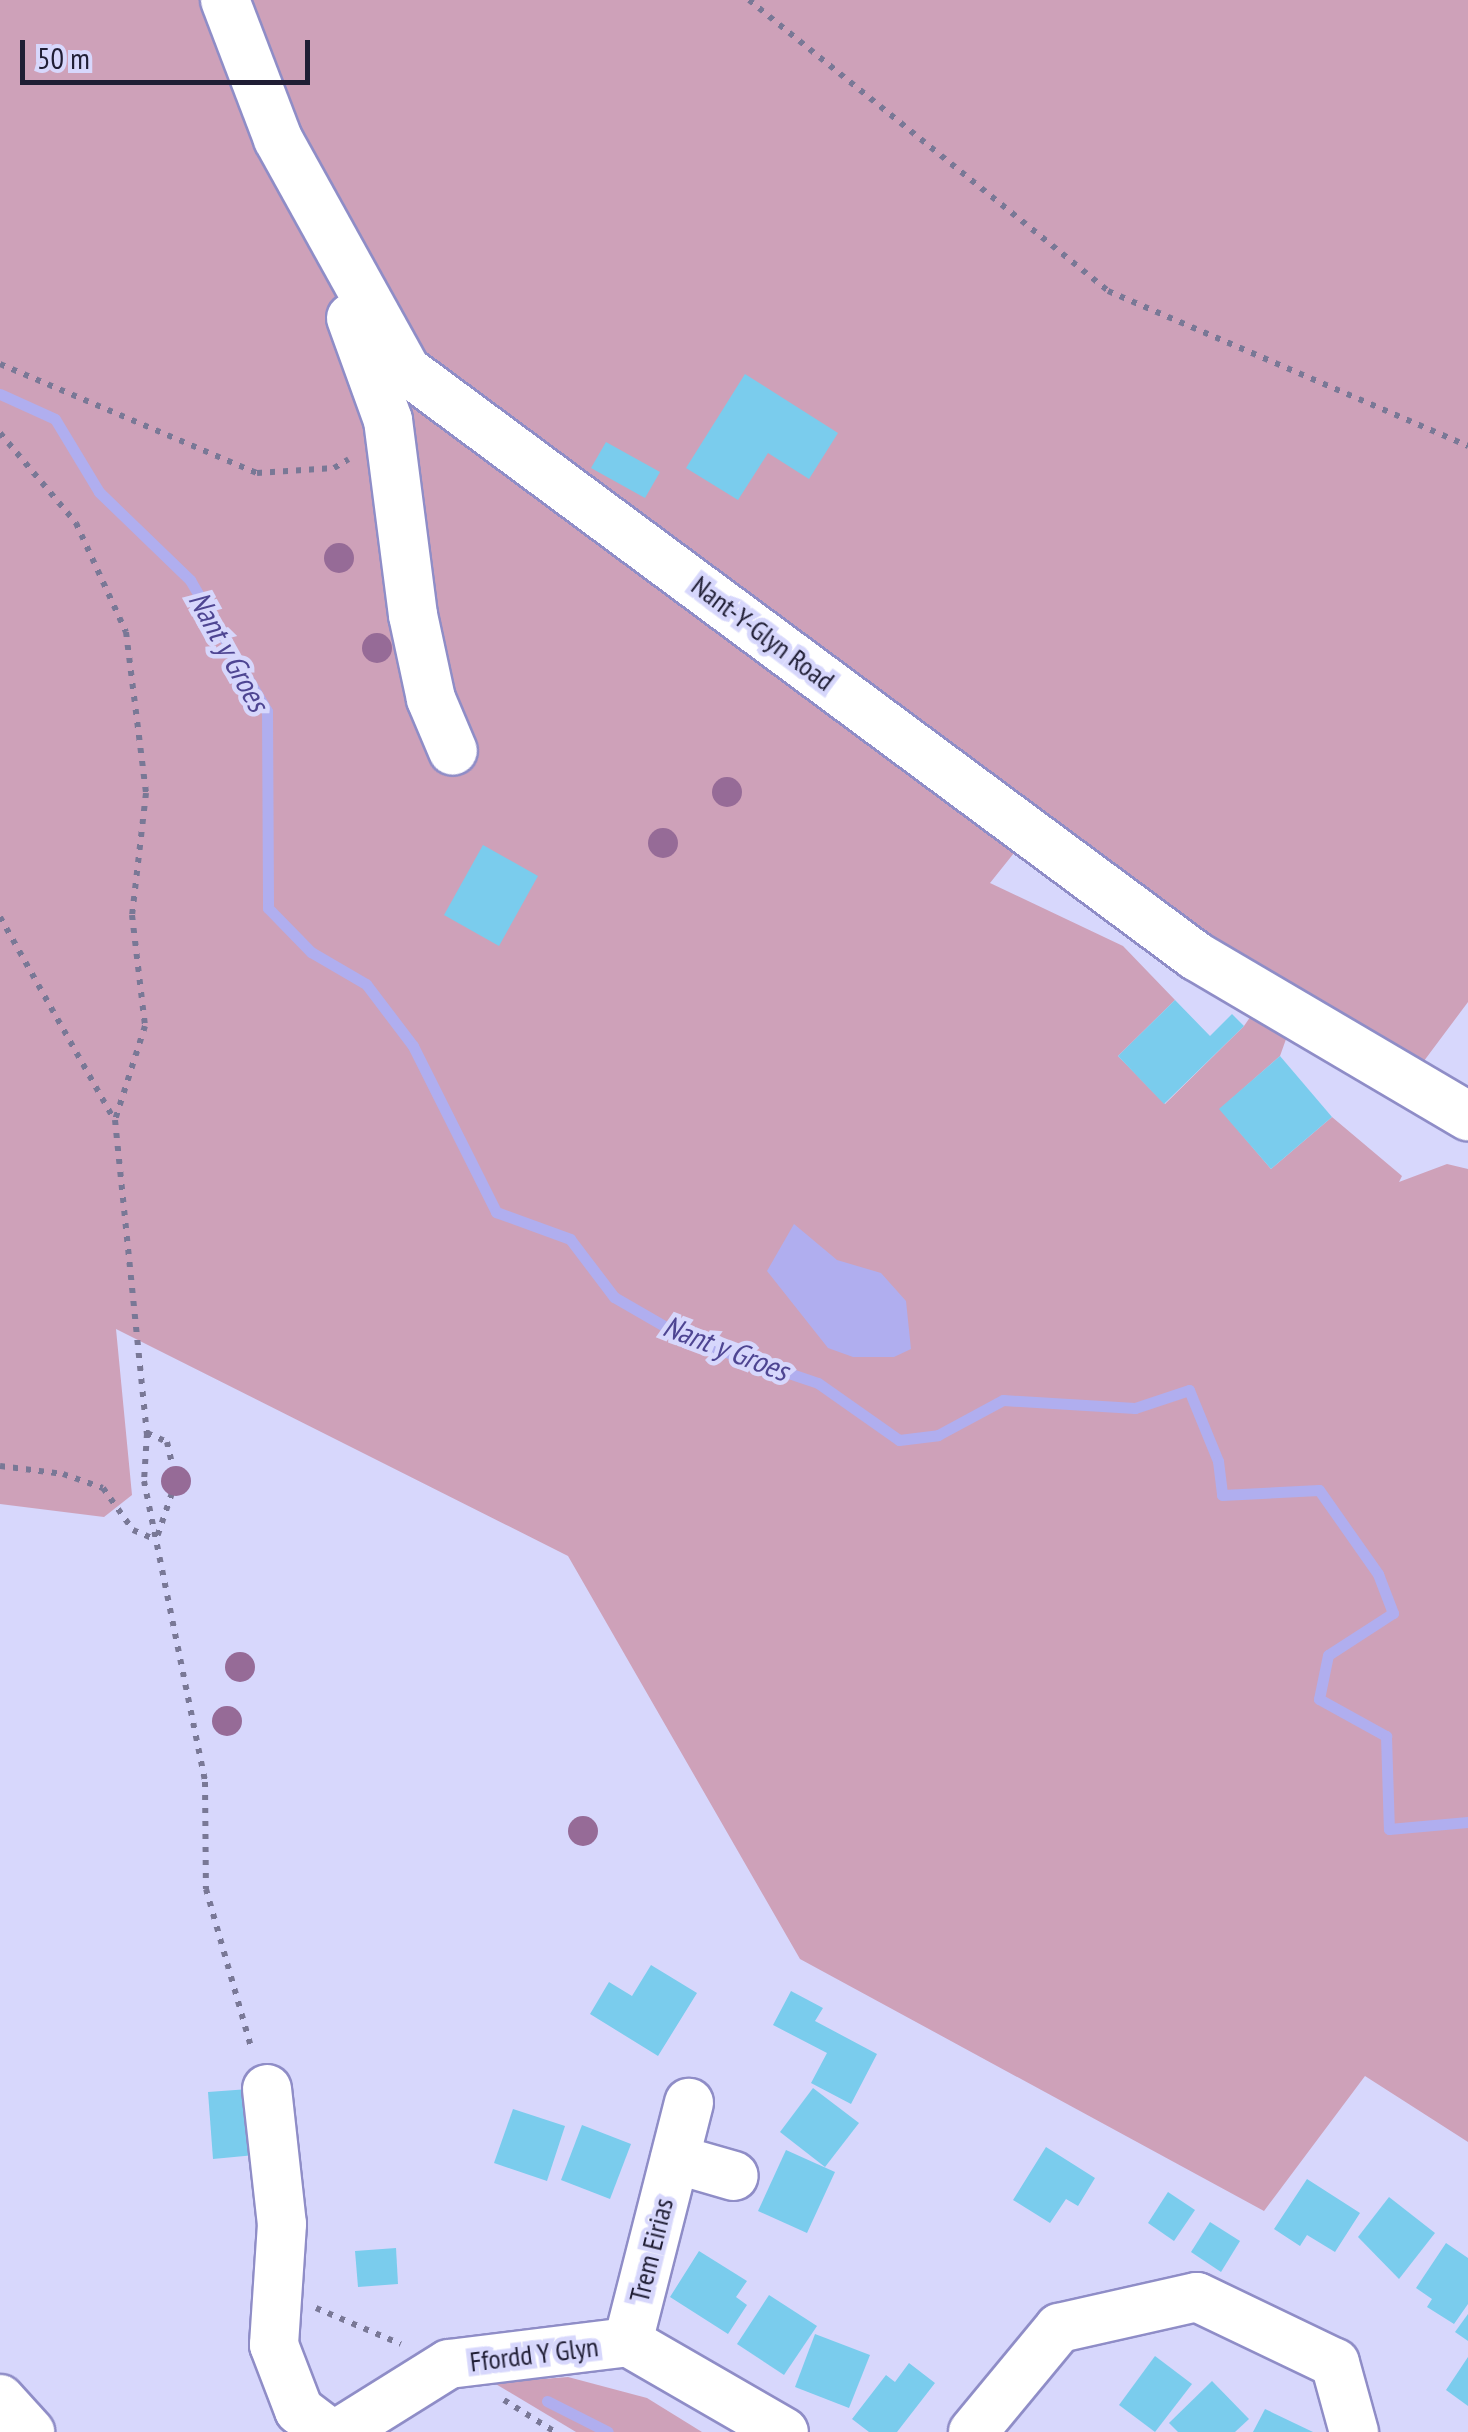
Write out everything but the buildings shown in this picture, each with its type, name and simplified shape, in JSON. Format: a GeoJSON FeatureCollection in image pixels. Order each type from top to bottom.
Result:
{"type":"FeatureCollection","features":[{"type":"Feature","properties":{"kind":"street","name":"Nant-Y-Glyn Road"},"geometry":{"type":"LineString","coordinates":[[225,0],[278,139],[406,370],[1196,956],[1468,1116]]}},
{"type":"Feature","properties":{"kind":"street"},"geometry":{"type":"LineString","coordinates":[[305,188],[388,420],[413,615],[431,699],[454,750]]}},
{"type":"Feature","properties":{"kind":"street"},"geometry":{"type":"LineString","coordinates":[[267,2089],[282,2224],[274,2344],[298,2410],[328,2432]]}},
{"type":"Feature","properties":{"kind":"street","name":"Trem Eirias"},"geometry":{"type":"LineString","coordinates":[[628,2342],[690,2102]]}},
{"type":"Feature","properties":{"kind":"street","name":"Trem Eirias"},"geometry":{"type":"LineString","coordinates":[[675,2158],[734,2176]]}},
{"type":"Feature","properties":{"kind":"street"},"geometry":{"type":"LineString","coordinates":[[973,2432],[1059,2328],[1198,2297],[1335,2363],[1354,2432]]}},
{"type":"Feature","properties":{"kind":"street","name":"Ffordd Y Glyn"},"geometry":{"type":"LineString","coordinates":[[340,2432],[449,2364],[628,2342],[770,2428]]}},
{"type":"Feature","properties":{"kind":"street"},"geometry":{"type":"LineString","coordinates":[[0,2398],[30,2432]]}},
{"type":"Feature","properties":{"kind":"path"},"geometry":{"type":"LineString","coordinates":[[749,0],[1108,291],[1468,446]]}},
{"type":"Feature","properties":{"kind":"path"},"geometry":{"type":"LineString","coordinates":[[0,364],[257,473],[334,468],[357,454]]}},
{"type":"Feature","properties":{"kind":"path"},"geometry":{"type":"LineString","coordinates":[[0,433],[76,523],[126,632],[146,793],[132,915],[145,1026],[115,1120],[147,1433],[144,1481],[205,1782],[208,1899],[267,2089]]}},
{"type":"Feature","properties":{"kind":"path"},"geometry":{"type":"LineString","coordinates":[[0,918],[115,1120]]}},
{"type":"Feature","properties":{"kind":"path"},"geometry":{"type":"LineString","coordinates":[[147,1433],[168,1442],[176,1481],[156,1540]]}},
{"type":"Feature","properties":{"kind":"path"},"geometry":{"type":"LineString","coordinates":[[0,1466],[64,1474],[103,1488],[133,1530],[156,1540]]}},
{"type":"Feature","properties":{"kind":"shaded area"},"geometry":{"type":"Polygon","coordinates":[[[0,0],[1468,0],[1468,1002],[1409,1081],[1295,1014],[1280,1056],[1220,1109],[1271,1169],[1332,1117],[1402,1176],[1399,1182],[1447,1164],[1468,1169],[1468,2142],[1365,2076],[1264,2211],[800,1959],[568,1556],[116,1329],[132,1495],[104,1517],[0,1504],[0,0]],[[1030,833],[990,883],[1123,946],[1175,1000],[1118,1056],[1165,1104],[1244,1026],[1264,997],[1030,833]],[[401,1031],[468,1158],[469,1158],[413,1046],[401,1031]]]}},
{"type":"Feature","properties":{"kind":"shaded area"},"geometry":{"type":"Polygon","coordinates":[[[568,2377],[647,2398],[702,2432],[576,2432],[494,2383],[568,2377]]]}},
{"type":"Feature","properties":{"kind":"water"},"geometry":{"type":"Polygon","coordinates":[[[794,1224],[837,1260],[881,1273],[906,1301],[911,1349],[894,1357],[853,1357],[828,1348],[767,1271],[794,1224]]]}},
{"type":"Feature","properties":{"kind":"waterway","name":"Nant y Groes"},"geometry":{"type":"LineString","coordinates":[[0,394],[55,419],[99,492],[190,580],[267,711],[268,908],[311,952],[366,984],[413,1046],[496,1212],[570,1239],[614,1297],[685,1338],[818,1383],[899,1440],[938,1435],[1003,1400],[1135,1408],[1189,1390],[1218,1461],[1222,1495],[1319,1490],[1378,1574],[1393,1613],[1328,1655],[1319,1699],[1386,1736],[1389,1829],[1468,1822]]}},
{"type":"Feature","properties":{"kind":"waterway"},"geometry":{"type":"LineString","coordinates":[[547,2401],[608,2432]]}}]}
